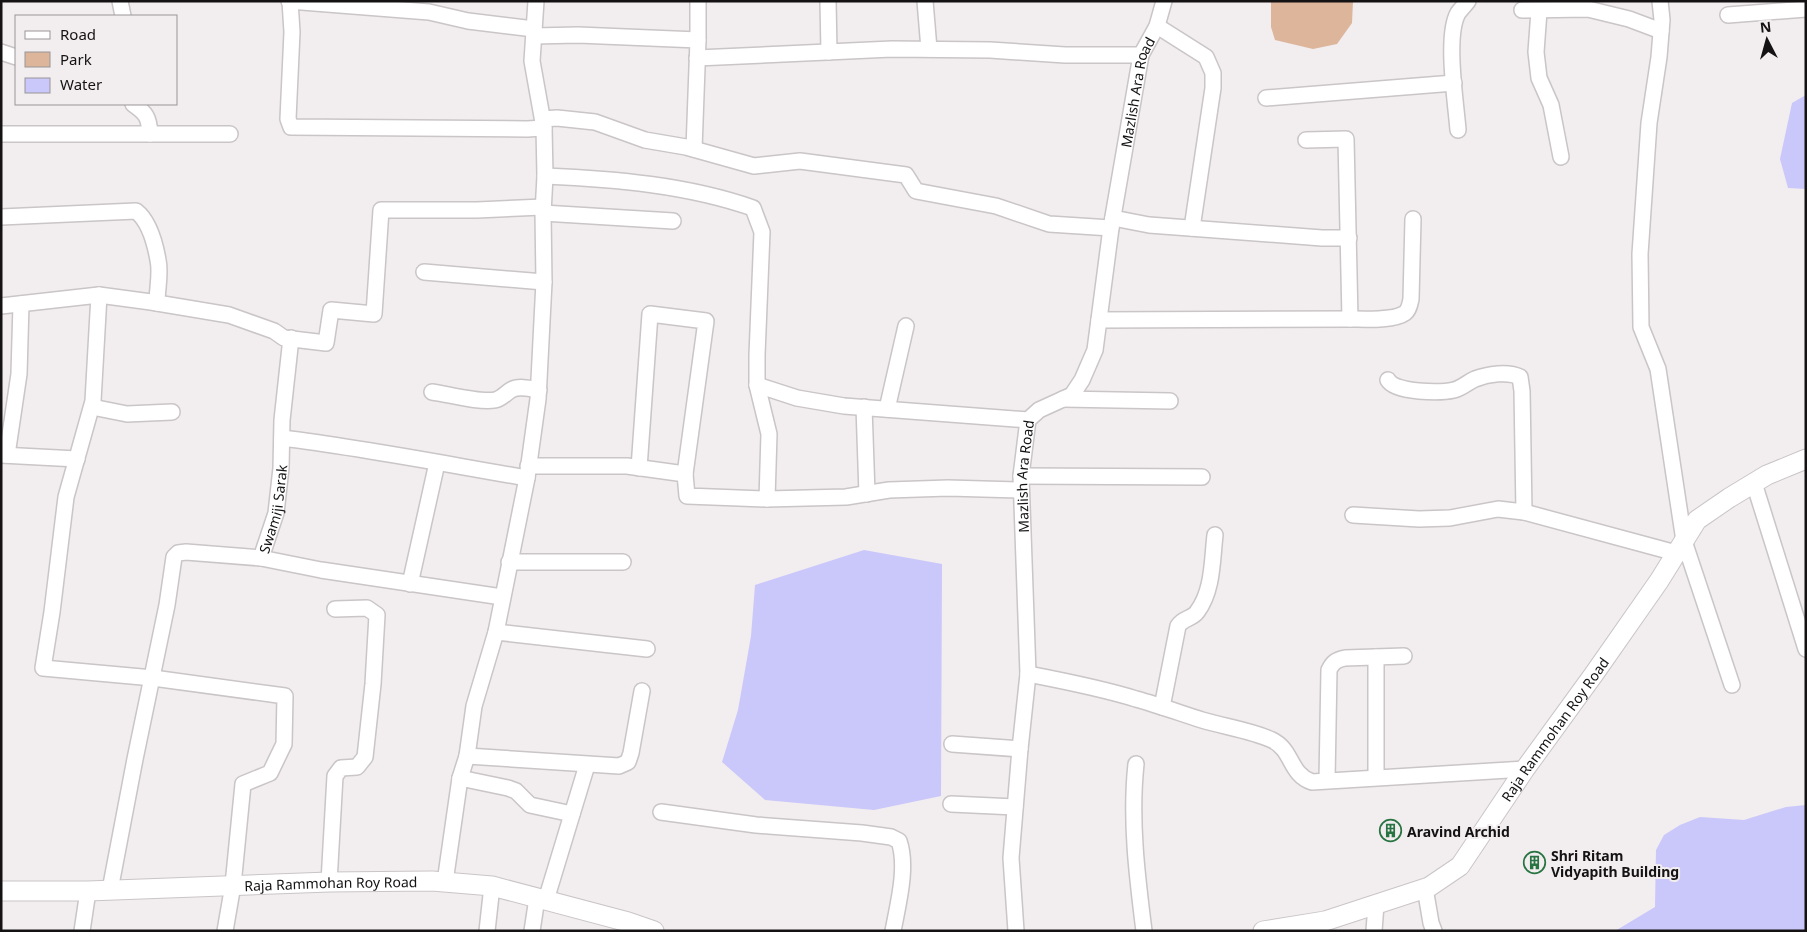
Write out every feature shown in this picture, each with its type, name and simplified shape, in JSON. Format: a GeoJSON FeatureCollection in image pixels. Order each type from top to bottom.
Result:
{"type":"FeatureCollection","features":[{"type":"Feature","properties":{"kind":"main road","name":"Raja Rammohan Roy Road"},"geometry":{"type":"LineString","coordinates":[[1262,931],[1325,921],[1429,887],[1460,866],[1525,769],[1594,674],[1697,520],[1767,475],[1806,459]]}},
{"type":"Feature","properties":{"kind":"main road","name":"Raja Rammohan Roy Road"},"geometry":{"type":"LineString","coordinates":[[1,891],[88,891],[329,882],[445,882],[492,886],[628,922],[654,931]]}},
{"type":"Feature","properties":{"kind":"street"},"geometry":{"type":"LineString","coordinates":[[120,1],[123,15]]}},
{"type":"Feature","properties":{"kind":"street"},"geometry":{"type":"LineString","coordinates":[[698,40],[534,32],[468,21],[430,12],[289,1],[292,32],[288,119],[291,127],[527,129],[557,118],[595,122],[645,140],[694,149],[754,166],[800,161],[906,175],[916,191],[996,206],[1050,224],[1112,223],[1322,238],[1349,238]]}},
{"type":"Feature","properties":{"kind":"street"},"geometry":{"type":"LineString","coordinates":[[445,882],[460,778],[467,756],[474,706],[496,632],[528,472],[538,390],[544,282],[543,210],[545,176],[543,123],[532,61],[536,1]]}},
{"type":"Feature","properties":{"kind":"street"},"geometry":{"type":"LineString","coordinates":[[694,149],[698,1]]}},
{"type":"Feature","properties":{"kind":"street"},"geometry":{"type":"LineString","coordinates":[[828,1],[829,52]]}},
{"type":"Feature","properties":{"kind":"street"},"geometry":{"type":"LineString","coordinates":[[925,1],[929,49]]}},
{"type":"Feature","properties":{"kind":"street","name":"Mazlish Ara Road"},"geometry":{"type":"LineString","coordinates":[[1016,931],[1011,858],[1028,674],[1021,483],[1028,420],[1039,410],[1072,394],[1082,380],[1095,350],[1112,223],[1141,54],[1157,26],[1164,1]]}},
{"type":"Feature","properties":{"kind":"street"},"geometry":{"type":"LineString","coordinates":[[1458,130],[1452,47],[1458,12],[1468,1]]}},
{"type":"Feature","properties":{"kind":"street"},"geometry":{"type":"LineString","coordinates":[[1660,1],[1662,20],[1659,57],[1649,123],[1641,244],[1641,327],[1658,369],[1680,547],[1732,684]]}},
{"type":"Feature","properties":{"kind":"street"},"geometry":{"type":"LineString","coordinates":[[1522,10],[1539,11],[1587,5],[1661,31]]}},
{"type":"Feature","properties":{"kind":"street"},"geometry":{"type":"LineString","coordinates":[[1728,15],[1806,9]]}},
{"type":"Feature","properties":{"kind":"street"},"geometry":{"type":"LineString","coordinates":[[1539,11],[1536,52],[1539,78],[1551,105],[1561,157]]}},
{"type":"Feature","properties":{"kind":"street"},"geometry":{"type":"LineString","coordinates":[[1157,26],[1206,57],[1214,73],[1192,228]]}},
{"type":"Feature","properties":{"kind":"street"},"geometry":{"type":"LineString","coordinates":[[697,58],[892,49],[990,50],[1064,55],[1141,54]]}},
{"type":"Feature","properties":{"kind":"street"},"geometry":{"type":"LineString","coordinates":[[1,52],[15,57]]}},
{"type":"Feature","properties":{"kind":"street"},"geometry":{"type":"LineString","coordinates":[[1266,98],[1454,83]]}},
{"type":"Feature","properties":{"kind":"street"},"geometry":{"type":"LineString","coordinates":[[134,105],[144,112],[149,123],[150,134]]}},
{"type":"Feature","properties":{"kind":"street"},"geometry":{"type":"LineString","coordinates":[[1,134],[230,134]]}},
{"type":"Feature","properties":{"kind":"street"},"geometry":{"type":"LineString","coordinates":[[1306,140],[1346,139],[1350,319]]}},
{"type":"Feature","properties":{"kind":"street"},"geometry":{"type":"LineString","coordinates":[[545,176],[611,179],[724,198],[753,208],[762,232],[756,354],[757,385],[769,434],[767,499]]}},
{"type":"Feature","properties":{"kind":"street"},"geometry":{"type":"LineString","coordinates":[[1,306],[99,295],[229,315],[274,331],[284,338],[326,343],[331,310],[374,314],[381,210],[543,210],[673,221]]}},
{"type":"Feature","properties":{"kind":"street"},"geometry":{"type":"LineString","coordinates":[[1,217],[136,211],[143,217],[148,226],[158,261],[157,303]]}},
{"type":"Feature","properties":{"kind":"street"},"geometry":{"type":"LineString","coordinates":[[1099,320],[1350,319],[1390,318],[1401,315],[1408,309],[1411,299],[1413,219]]}},
{"type":"Feature","properties":{"kind":"street"},"geometry":{"type":"LineString","coordinates":[[424,272],[544,282]]}},
{"type":"Feature","properties":{"kind":"street"},"geometry":{"type":"LineString","coordinates":[[99,295],[94,400],[66,497],[43,668],[153,678],[285,696],[284,744],[270,773],[243,784],[234,885],[225,931]]}},
{"type":"Feature","properties":{"kind":"street"},"geometry":{"type":"LineString","coordinates":[[21,304],[19,374],[4,455],[77,459]]}},
{"type":"Feature","properties":{"kind":"street"},"geometry":{"type":"LineString","coordinates":[[639,468],[650,314],[706,321],[685,474],[686,496],[767,499],[846,497],[889,490],[1021,483],[1202,477]]}},
{"type":"Feature","properties":{"kind":"street"},"geometry":{"type":"LineString","coordinates":[[886,409],[906,326]]}},
{"type":"Feature","properties":{"kind":"street","name":"Swamiji Sarak"},"geometry":{"type":"LineString","coordinates":[[110,890],[135,759],[153,678],[174,557],[178,553],[186,552],[261,558],[276,513],[291,338]]}},
{"type":"Feature","properties":{"kind":"street"},"geometry":{"type":"LineString","coordinates":[[1388,380],[1391,385],[1398,388],[1440,392],[1456,389],[1476,379],[1511,373],[1520,377],[1522,391],[1524,512]]}},
{"type":"Feature","properties":{"kind":"street"},"geometry":{"type":"LineString","coordinates":[[757,385],[797,398],[844,406],[1028,420]]}},
{"type":"Feature","properties":{"kind":"street"},"geometry":{"type":"LineString","coordinates":[[432,392],[482,400],[495,400],[506,395],[512,389],[538,390]]}},
{"type":"Feature","properties":{"kind":"street"},"geometry":{"type":"LineString","coordinates":[[1063,399],[1170,401]]}},
{"type":"Feature","properties":{"kind":"street"},"geometry":{"type":"LineString","coordinates":[[92,407],[127,414],[172,412]]}},
{"type":"Feature","properties":{"kind":"street"},"geometry":{"type":"LineString","coordinates":[[864,407],[867,494]]}},
{"type":"Feature","properties":{"kind":"street"},"geometry":{"type":"LineString","coordinates":[[282,438],[347,446],[436,463],[528,472],[627,466],[685,474]]}},
{"type":"Feature","properties":{"kind":"street"},"geometry":{"type":"LineString","coordinates":[[410,584],[436,463]]}},
{"type":"Feature","properties":{"kind":"street"},"geometry":{"type":"LineString","coordinates":[[1754,483],[1806,649]]}},
{"type":"Feature","properties":{"kind":"street"},"geometry":{"type":"LineString","coordinates":[[1353,515],[1426,519],[1450,518],[1498,509],[1524,512],[1680,547]]}},
{"type":"Feature","properties":{"kind":"street"},"geometry":{"type":"LineString","coordinates":[[1162,707],[1178,626],[1180,622],[1193,617],[1198,612],[1209,587],[1214,535]]}},
{"type":"Feature","properties":{"kind":"street"},"geometry":{"type":"LineString","coordinates":[[261,558],[321,570],[502,597]]}},
{"type":"Feature","properties":{"kind":"street"},"geometry":{"type":"LineString","coordinates":[[509,562],[623,562]]}},
{"type":"Feature","properties":{"kind":"street"},"geometry":{"type":"LineString","coordinates":[[329,882],[335,776],[341,768],[357,767],[365,757],[373,684],[377,615],[367,608],[334,609]]}},
{"type":"Feature","properties":{"kind":"street"},"geometry":{"type":"LineString","coordinates":[[496,632],[647,649]]}},
{"type":"Feature","properties":{"kind":"street"},"geometry":{"type":"LineString","coordinates":[[1327,780],[1329,670],[1332,664],[1336,660],[1345,658],[1404,656]]}},
{"type":"Feature","properties":{"kind":"street"},"geometry":{"type":"LineString","coordinates":[[1376,657],[1376,777]]}},
{"type":"Feature","properties":{"kind":"street"},"geometry":{"type":"LineString","coordinates":[[1028,674],[1135,698],[1271,740],[1286,749],[1296,771],[1304,780],[1312,782],[1525,769]]}},
{"type":"Feature","properties":{"kind":"street"},"geometry":{"type":"LineString","coordinates":[[467,756],[619,766],[628,762],[642,692]]}},
{"type":"Feature","properties":{"kind":"street"},"geometry":{"type":"LineString","coordinates":[[952,744],[1020,749]]}},
{"type":"Feature","properties":{"kind":"street"},"geometry":{"type":"LineString","coordinates":[[1136,764],[1134,798],[1137,871],[1144,931]]}},
{"type":"Feature","properties":{"kind":"street"},"geometry":{"type":"LineString","coordinates":[[532,931],[541,899],[588,765]]}},
{"type":"Feature","properties":{"kind":"street"},"geometry":{"type":"LineString","coordinates":[[460,778],[508,788],[516,791],[530,805],[572,814]]}},
{"type":"Feature","properties":{"kind":"street"},"geometry":{"type":"LineString","coordinates":[[951,804],[1015,808]]}},
{"type":"Feature","properties":{"kind":"street"},"geometry":{"type":"LineString","coordinates":[[661,812],[756,825],[891,836],[899,841],[903,850],[903,864],[893,931]]}},
{"type":"Feature","properties":{"kind":"street"},"geometry":{"type":"LineString","coordinates":[[487,931],[492,886]]}},
{"type":"Feature","properties":{"kind":"street"},"geometry":{"type":"LineString","coordinates":[[1425,888],[1434,931]]}},
{"type":"Feature","properties":{"kind":"street"},"geometry":{"type":"LineString","coordinates":[[82,931],[88,891]]}},
{"type":"Feature","properties":{"kind":"street"},"geometry":{"type":"LineString","coordinates":[[1374,931],[1376,904]]}},
{"type":"Feature","properties":{"kind":"green space"},"geometry":{"type":"Polygon","coordinates":[[[1271,1],[1353,1],[1352,23],[1337,44],[1313,49],[1275,40],[1271,27],[1271,1]]]}},
{"type":"Feature","properties":{"kind":"water"},"geometry":{"type":"Polygon","coordinates":[[[1806,95],[1806,189],[1788,188],[1780,159],[1792,103],[1806,95]]]}},
{"type":"Feature","properties":{"kind":"water"},"geometry":{"type":"Polygon","coordinates":[[[864,550],[942,564],[941,796],[874,810],[765,800],[722,762],[738,710],[751,636],[755,585],[864,550]]]}},
{"type":"Feature","properties":{"kind":"water"},"geometry":{"type":"Polygon","coordinates":[[[1806,805],[1806,931],[1615,931],[1655,907],[1656,850],[1664,835],[1680,825],[1700,817],[1744,820],[1786,807],[1806,805]]]}},
{"type":"Feature","properties":{"kind":"place","name":"Aravind Archid"},"geometry":{"type":"Point","coordinates":[1391,831]}},
{"type":"Feature","properties":{"kind":"place","name":"Shri Ritam Vidyapith Building"},"geometry":{"type":"Point","coordinates":[1535,863]}}]}
